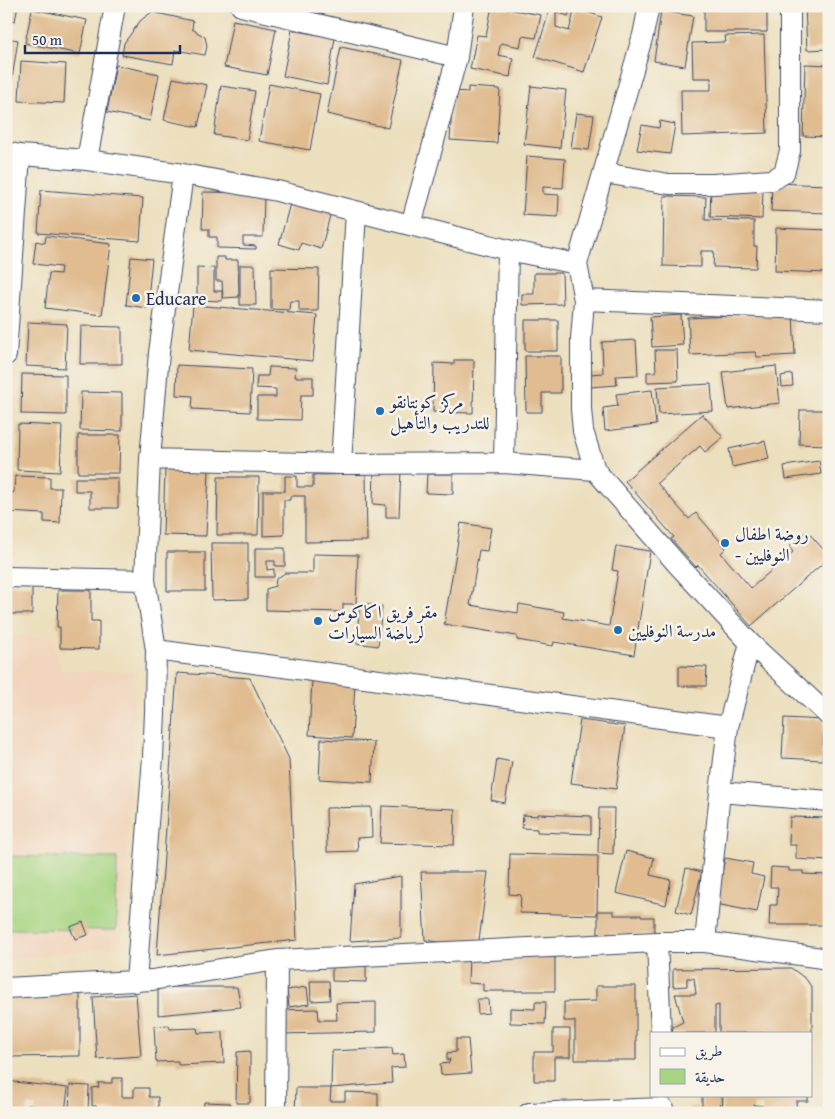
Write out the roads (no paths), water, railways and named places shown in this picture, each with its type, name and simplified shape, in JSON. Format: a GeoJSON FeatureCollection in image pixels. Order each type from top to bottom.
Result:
{"type":"FeatureCollection","features":[{"type":"Feature","properties":{"kind":"street"},"geometry":{"type":"LineString","coordinates":[[87,160],[115,6]]}},
{"type":"Feature","properties":{"kind":"street"},"geometry":{"type":"LineString","coordinates":[[241,6],[457,57]]}},
{"type":"Feature","properties":{"kind":"street"},"geometry":{"type":"LineString","coordinates":[[411,225],[457,57],[464,6]]}},
{"type":"Feature","properties":{"kind":"street"},"geometry":{"type":"LineString","coordinates":[[649,6],[643,35],[577,264],[584,300],[581,339],[581,409],[583,430],[595,470],[677,564],[750,643],[829,716]]}},
{"type":"Feature","properties":{"kind":"street"},"geometry":{"type":"LineString","coordinates":[[604,173],[669,184],[713,184],[772,180],[784,174],[790,151],[790,6]]}},
{"type":"Feature","properties":{"kind":"street"},"geometry":{"type":"LineString","coordinates":[[6,355],[13,154],[87,160],[183,174],[277,192],[508,250],[577,264]]}},
{"type":"Feature","properties":{"kind":"street"},"geometry":{"type":"LineString","coordinates":[[136,982],[153,757],[156,650],[145,580],[150,459],[159,353],[183,174]]}},
{"type":"Feature","properties":{"kind":"street"},"geometry":{"type":"LineString","coordinates":[[341,464],[356,212]]}},
{"type":"Feature","properties":{"kind":"street"},"geometry":{"type":"LineString","coordinates":[[504,463],[508,250]]}},
{"type":"Feature","properties":{"kind":"street"},"geometry":{"type":"LineString","coordinates":[[584,300],[829,310]]}},
{"type":"Feature","properties":{"kind":"street"},"geometry":{"type":"LineString","coordinates":[[150,459],[341,464],[504,463],[595,470]]}},
{"type":"Feature","properties":{"kind":"street"},"geometry":{"type":"LineString","coordinates":[[6,577],[145,580]]}},
{"type":"Feature","properties":{"kind":"street"},"geometry":{"type":"LineString","coordinates":[[705,942],[728,726],[750,643]]}},
{"type":"Feature","properties":{"kind":"street"},"geometry":{"type":"LineString","coordinates":[[156,650],[728,726]]}},
{"type":"Feature","properties":{"kind":"street"},"geometry":{"type":"LineString","coordinates":[[720,792],[829,801]]}},
{"type":"Feature","properties":{"kind":"street"},"geometry":{"type":"LineString","coordinates":[[6,988],[136,982],[277,960],[657,942],[705,942],[829,959]]}},
{"type":"Feature","properties":{"kind":"street"},"geometry":{"type":"LineString","coordinates":[[657,942],[661,1032]]}},
{"type":"Feature","properties":{"kind":"street"},"geometry":{"type":"LineString","coordinates":[[276,1113],[277,960]]}},
{"type":"Feature","properties":{"kind":"street"},"geometry":{"type":"LineString","coordinates":[[529,1113],[663,1105]]}},
{"type":"Feature","properties":{"kind":"place","name":"Educare"},"geometry":{"type":"Point","coordinates":[136,298]}},
{"type":"Feature","properties":{"kind":"place","name":"مركز كونتانقو للتدريب والتأهيل"},"geometry":{"type":"Point","coordinates":[380,411]}},
{"type":"Feature","properties":{"kind":"place","name":"روضة اطفال - النوفليين"},"geometry":{"type":"Point","coordinates":[725,543]}},
{"type":"Feature","properties":{"kind":"place","name":"مقر فريق اكاكوس لرياضة السيارات"},"geometry":{"type":"Point","coordinates":[318,621]}},
{"type":"Feature","properties":{"kind":"place","name":"مدرسة النوفليين"},"geometry":{"type":"Point","coordinates":[618,630]}}]}
